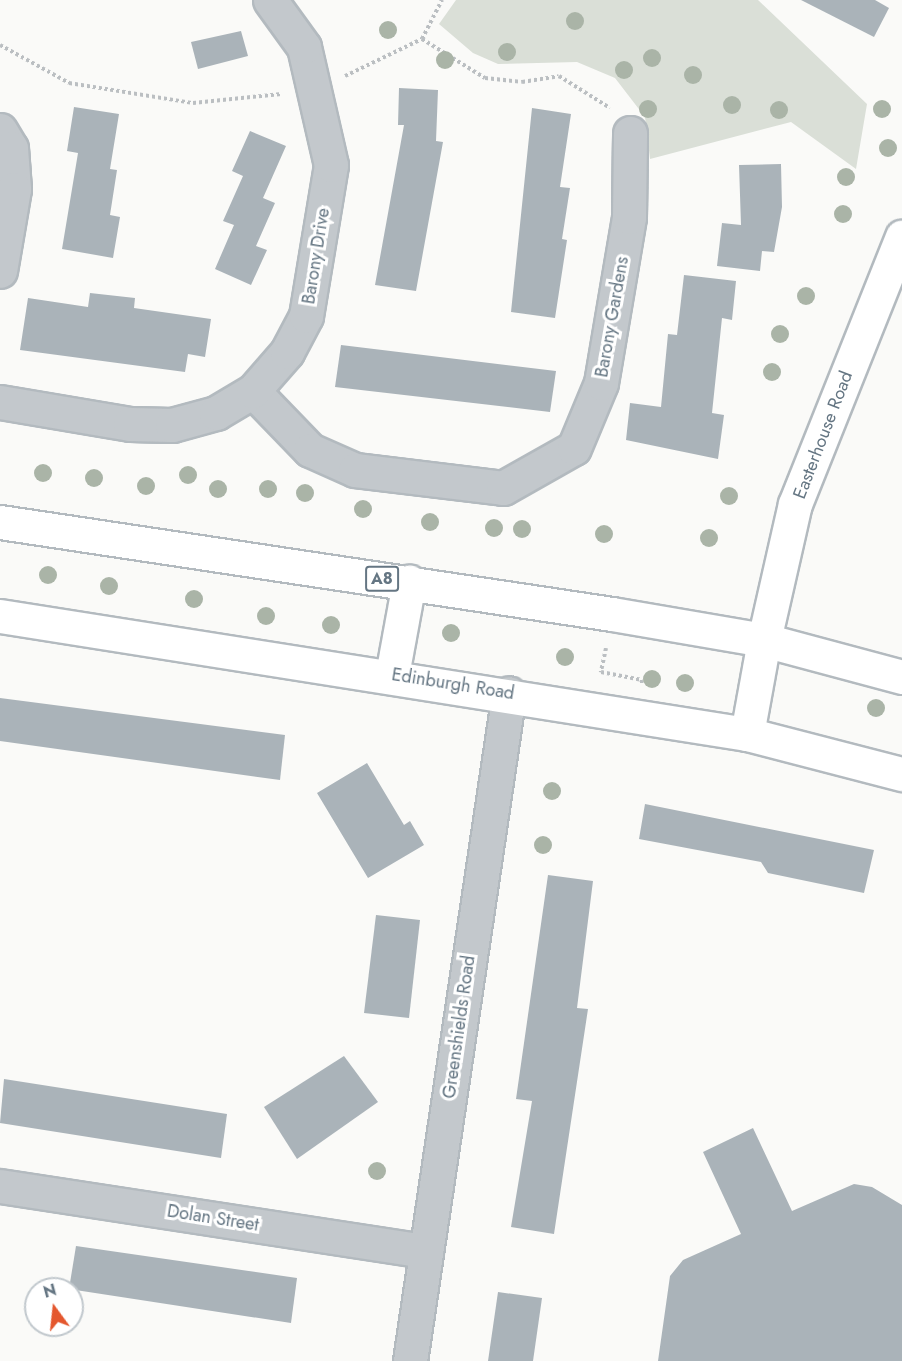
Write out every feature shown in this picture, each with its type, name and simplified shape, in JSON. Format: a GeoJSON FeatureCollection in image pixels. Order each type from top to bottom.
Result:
{"type":"FeatureCollection","features":[{"type":"Feature","properties":{"kind":"main road","name":"Easterhouse Road"},"geometry":{"type":"LineString","coordinates":[[747,734],[764,640],[795,504],[902,237]]}},
{"type":"Feature","properties":{"kind":"main road","name":"A8"},"geometry":{"type":"LineString","coordinates":[[0,522],[612,614],[764,640],[902,676]]}},
{"type":"Feature","properties":{"kind":"main road"},"geometry":{"type":"LineString","coordinates":[[392,675],[409,582]]}},
{"type":"Feature","properties":{"kind":"main road","name":"Edinburgh Road"},"geometry":{"type":"LineString","coordinates":[[0,616],[636,714],[747,734],[902,774]]}},
{"type":"Feature","properties":{"kind":"street","name":"Barony Drive"},"geometry":{"type":"LineString","coordinates":[[0,402],[130,424],[172,425],[216,412],[253,391],[287,352],[306,316],[331,165],[304,47],[270,0]]}},
{"type":"Feature","properties":{"kind":"street"},"geometry":{"type":"LineString","coordinates":[[0,130],[11,148],[14,189],[0,271]]}},
{"type":"Feature","properties":{"kind":"street","name":"Barony Gardens"},"geometry":{"type":"LineString","coordinates":[[253,391],[310,450],[355,470],[504,488],[574,448],[601,383],[629,217],[630,133]]}},
{"type":"Feature","properties":{"kind":"street","name":"Greenshields Road"},"geometry":{"type":"LineString","coordinates":[[410,1361],[509,693]]}},
{"type":"Feature","properties":{"kind":"street","name":"Dolan Street"},"geometry":{"type":"LineString","coordinates":[[0,1186],[426,1251]]}},
{"type":"Feature","properties":{"kind":"path"},"geometry":{"type":"LineString","coordinates":[[0,45],[69,83],[193,103],[314,91],[422,39],[442,0]]}},
{"type":"Feature","properties":{"kind":"path"},"geometry":{"type":"LineString","coordinates":[[422,39],[484,78],[522,82],[559,76],[610,108],[630,133]]}},
{"type":"Feature","properties":{"kind":"path"},"geometry":{"type":"LineString","coordinates":[[612,614],[601,672],[642,680],[636,714]]}},
{"type":"Feature","properties":{"kind":"shaded area"},"geometry":{"type":"Polygon","coordinates":[[[456,0],[758,0],[867,104],[856,169],[791,122],[650,159],[645,117],[615,78],[577,62],[498,64],[473,53],[439,24],[456,0]]]}},
{"type":"Feature","properties":{"kind":"building"},"geometry":{"type":"Polygon","coordinates":[[[801,0],[875,0],[889,8],[874,37],[801,0]]]}},
{"type":"Feature","properties":{"kind":"building"},"geometry":{"type":"Polygon","coordinates":[[[241,31],[248,56],[198,69],[191,42],[241,31]]]}},
{"type":"Feature","properties":{"kind":"building"},"geometry":{"type":"Polygon","coordinates":[[[399,88],[438,90],[436,141],[443,142],[416,291],[375,285],[404,125],[398,125],[399,88]]]}},
{"type":"Feature","properties":{"kind":"building"},"geometry":{"type":"Polygon","coordinates":[[[74,107],[119,114],[110,169],[117,170],[110,215],[120,217],[113,258],[62,249],[78,153],[67,151],[74,107]]]}},
{"type":"Feature","properties":{"kind":"building"},"geometry":{"type":"Polygon","coordinates":[[[532,108],[571,114],[560,187],[570,188],[562,239],[567,240],[555,318],[511,312],[532,108]]]}},
{"type":"Feature","properties":{"kind":"building"},"geometry":{"type":"Polygon","coordinates":[[[250,131],[286,146],[263,198],[275,203],[256,246],[267,250],[251,285],[215,269],[234,225],[223,221],[243,176],[232,171],[250,131]]]}},
{"type":"Feature","properties":{"kind":"building"},"geometry":{"type":"Polygon","coordinates":[[[781,164],[782,207],[774,252],[762,251],[760,271],[717,266],[722,223],[741,225],[739,165],[781,164]]]}},
{"type":"Feature","properties":{"kind":"building"},"geometry":{"type":"Polygon","coordinates":[[[684,275],[736,281],[732,320],[722,318],[712,413],[724,415],[718,459],[626,440],[630,403],[661,407],[668,334],[677,335],[684,275]]]}},
{"type":"Feature","properties":{"kind":"building"},"geometry":{"type":"Polygon","coordinates":[[[90,293],[135,298],[134,308],[211,319],[205,357],[188,354],[185,372],[20,350],[28,298],[88,307],[90,293]]]}},
{"type":"Feature","properties":{"kind":"building"},"geometry":{"type":"Polygon","coordinates":[[[341,345],[556,371],[550,412],[335,387],[341,345]]]}},
{"type":"Feature","properties":{"kind":"building"},"geometry":{"type":"Polygon","coordinates":[[[0,698],[285,735],[280,780],[0,741],[0,698]]]}},
{"type":"Feature","properties":{"kind":"building"},"geometry":{"type":"Polygon","coordinates":[[[367,763],[404,825],[410,821],[424,845],[368,878],[317,793],[367,763]]]}},
{"type":"Feature","properties":{"kind":"building"},"geometry":{"type":"Polygon","coordinates":[[[645,804],[874,850],[864,893],[768,873],[761,862],[639,839],[645,804]]]}},
{"type":"Feature","properties":{"kind":"building"},"geometry":{"type":"Polygon","coordinates":[[[548,875],[593,881],[577,1008],[588,1009],[554,1234],[511,1227],[532,1101],[516,1099],[548,875]]]}},
{"type":"Feature","properties":{"kind":"building"},"geometry":{"type":"Polygon","coordinates":[[[376,915],[420,920],[409,1018],[364,1013],[376,915]]]}},
{"type":"Feature","properties":{"kind":"building"},"geometry":{"type":"Polygon","coordinates":[[[344,1056],[378,1102],[297,1159],[264,1107],[344,1056]]]}},
{"type":"Feature","properties":{"kind":"building"},"geometry":{"type":"Polygon","coordinates":[[[4,1079],[227,1114],[221,1158],[0,1123],[4,1079]]]}},
{"type":"Feature","properties":{"kind":"building"},"geometry":{"type":"Polygon","coordinates":[[[753,1128],[792,1211],[854,1184],[872,1187],[902,1205],[902,1361],[658,1361],[670,1276],[683,1260],[741,1234],[703,1152],[753,1128]]]}},
{"type":"Feature","properties":{"kind":"building"},"geometry":{"type":"Polygon","coordinates":[[[76,1246],[297,1278],[291,1323],[84,1291],[84,1277],[71,1277],[76,1246]]]}},
{"type":"Feature","properties":{"kind":"building"},"geometry":{"type":"Polygon","coordinates":[[[498,1292],[542,1298],[533,1361],[488,1361],[498,1292]]]}}]}
